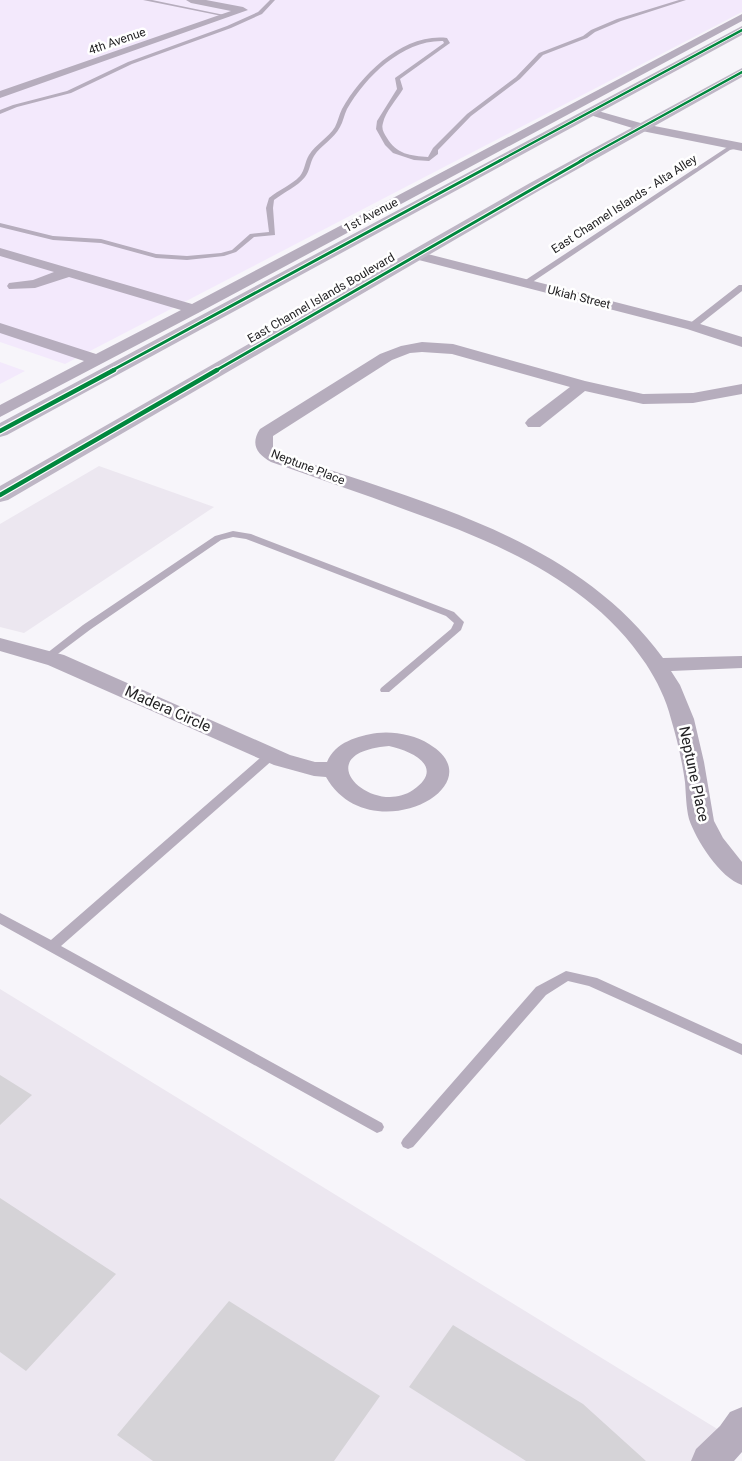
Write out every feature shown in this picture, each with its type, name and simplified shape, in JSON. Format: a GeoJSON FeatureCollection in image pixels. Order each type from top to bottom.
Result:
{"type":"FeatureCollection","features":[{"type":"Feature","properties":{"kind":"main road"},"geometry":{"type":"LineString","coordinates":[[0,431],[742,30]]}},
{"type":"Feature","properties":{"kind":"main road","name":"East Channel Islands Boulevard"},"geometry":{"type":"LineString","coordinates":[[0,495],[416,255],[742,72]]}},
{"type":"Feature","properties":{"kind":"street","name":"4th Avenue"},"geometry":{"type":"LineString","coordinates":[[0,96],[243,10],[192,0]]}},
{"type":"Feature","properties":{"kind":"street","name":"1st Avenue"},"geometry":{"type":"LineString","coordinates":[[0,412],[742,17]]}},
{"type":"Feature","properties":{"kind":"street"},"geometry":{"type":"LineString","coordinates":[[591,112],[741,144]]}},
{"type":"Feature","properties":{"kind":"street"},"geometry":{"type":"LineString","coordinates":[[0,252],[194,309]]}},
{"type":"Feature","properties":{"kind":"street","name":"Ukiah Street"},"geometry":{"type":"LineString","coordinates":[[416,255],[692,326],[742,342]]}},
{"type":"Feature","properties":{"kind":"street"},"geometry":{"type":"LineString","coordinates":[[14,286],[21,278],[48,266]]}},
{"type":"Feature","properties":{"kind":"street"},"geometry":{"type":"LineString","coordinates":[[0,292],[14,286],[35,284],[68,272]]}},
{"type":"Feature","properties":{"kind":"street"},"geometry":{"type":"LineString","coordinates":[[0,328],[97,360]]}},
{"type":"Feature","properties":{"kind":"street","name":"Neptune Place"},"geometry":{"type":"LineString","coordinates":[[742,389],[693,398],[659,400],[624,396],[453,349],[422,347],[406,349],[386,357],[266,433],[262,440],[262,446],[276,458],[488,533],[523,550],[577,584],[611,612],[659,665],[680,709],[692,754],[702,820],[713,843],[731,866],[742,876]]}},
{"type":"Feature","properties":{"kind":"street"},"geometry":{"type":"LineString","coordinates":[[534,423],[582,386]]}},
{"type":"Feature","properties":{"kind":"street","name":"Madera Circle"},"geometry":{"type":"LineString","coordinates":[[0,644],[47,657],[297,765],[314,769],[336,770]]}},
{"type":"Feature","properties":{"kind":"street"},"geometry":{"type":"LineString","coordinates":[[659,665],[742,662]]}},
{"type":"Feature","properties":{"kind":"street"},"geometry":{"type":"LineString","coordinates":[[709,1461],[741,1427]]}},
{"type":"Feature","properties":{"kind":"lane"},"geometry":{"type":"LineString","coordinates":[[146,0],[227,16]]}},
{"type":"Feature","properties":{"kind":"lane"},"geometry":{"type":"LineString","coordinates":[[0,112],[15,106],[69,92],[130,63],[229,27],[260,14],[273,0]]}},
{"type":"Feature","properties":{"kind":"lane"},"geometry":{"type":"LineString","coordinates":[[0,225],[53,238],[101,241],[156,256],[206,257],[234,251],[252,235],[273,234],[271,199],[301,178],[306,172],[310,158],[336,128],[343,112],[367,79],[407,47],[424,39],[440,38],[445,39],[447,43],[397,79],[400,89],[380,121],[379,129],[388,145],[395,152],[404,156],[423,159],[469,115],[518,78],[541,54],[586,37],[593,31],[619,20],[684,0]]}},
{"type":"Feature","properties":{"kind":"lane","name":"East Channel Islands - Alta Alley"},"geometry":{"type":"LineString","coordinates":[[525,283],[728,149],[741,144]]}},
{"type":"Feature","properties":{"kind":"lane"},"geometry":{"type":"LineString","coordinates":[[692,326],[742,287]]}},
{"type":"Feature","properties":{"kind":"lane"},"geometry":{"type":"LineString","coordinates":[[47,657],[87,627],[210,543],[218,538],[232,534],[248,536],[450,614],[460,622],[456,630],[385,690]]}},
{"type":"Feature","properties":{"kind":"lane"},"geometry":{"type":"LineString","coordinates":[[52,946],[271,755]]}},
{"type":"Feature","properties":{"kind":"lane"},"geometry":{"type":"LineString","coordinates":[[0,918],[377,1127]]}},
{"type":"Feature","properties":{"kind":"lane"},"geometry":{"type":"LineString","coordinates":[[408,1143],[541,991],[566,976],[592,982],[742,1050]]}},
{"type":"Feature","properties":{"kind":"shaded area"},"geometry":{"type":"Polygon","coordinates":[[[0,0],[742,0],[742,12],[65,364],[0,342],[0,0]]]}},
{"type":"Feature","properties":{"kind":"shaded area"},"geometry":{"type":"Polygon","coordinates":[[[0,362],[25,371],[0,384],[0,362]]]}},
{"type":"Feature","properties":{"kind":"shaded area"},"geometry":{"type":"Polygon","coordinates":[[[99,466],[214,507],[24,633],[0,627],[0,524],[99,466]]]}},
{"type":"Feature","properties":{"kind":"shaded area"},"geometry":{"type":"Polygon","coordinates":[[[0,989],[732,1438],[709,1461],[0,1461],[0,989]]]}},
{"type":"Feature","properties":{"kind":"building"},"geometry":{"type":"Polygon","coordinates":[[[0,1075],[32,1095],[0,1125],[0,1075]]]}},
{"type":"Feature","properties":{"kind":"building"},"geometry":{"type":"Polygon","coordinates":[[[0,1198],[116,1274],[26,1371],[0,1352],[0,1198]]]}},
{"type":"Feature","properties":{"kind":"building"},"geometry":{"type":"Polygon","coordinates":[[[229,1301],[380,1396],[334,1461],[153,1461],[117,1435],[229,1301]]]}},
{"type":"Feature","properties":{"kind":"building"},"geometry":{"type":"Polygon","coordinates":[[[453,1325],[583,1404],[646,1461],[526,1461],[409,1387],[453,1325]]]}},
{"type":"Feature","properties":{"kind":"cycle path"},"geometry":{"type":"LineString","coordinates":[[0,431],[742,30]]}},
{"type":"Feature","properties":{"kind":"cycle path"},"geometry":{"type":"LineString","coordinates":[[0,495],[536,186],[742,72]]}}]}
